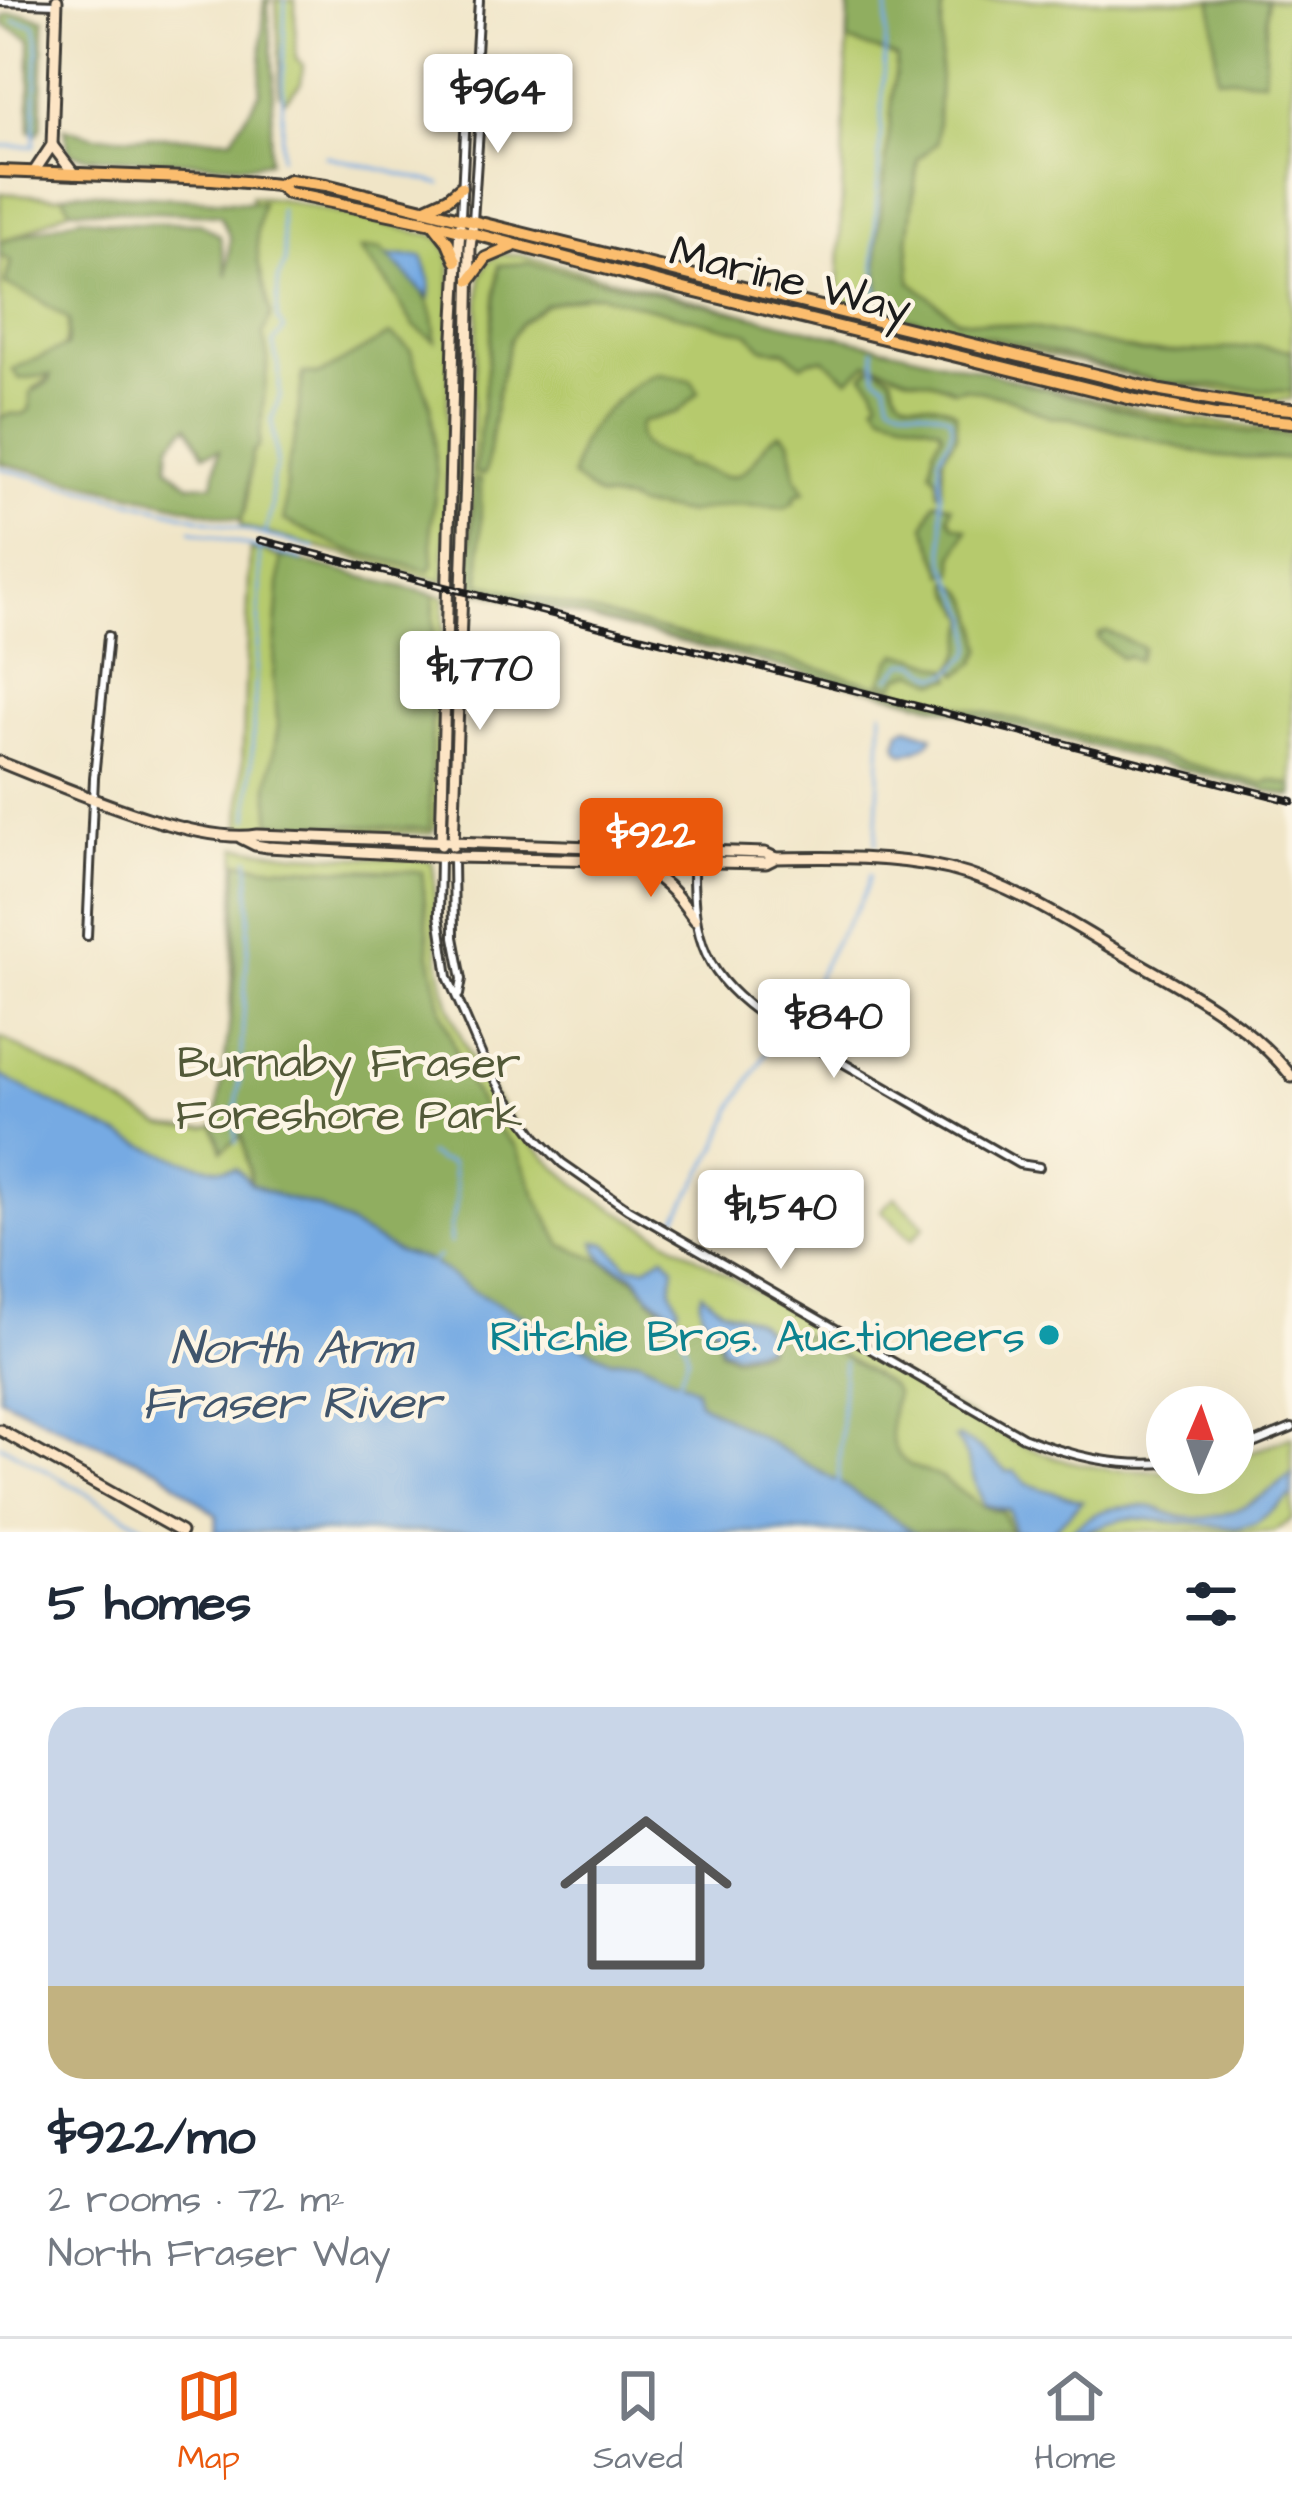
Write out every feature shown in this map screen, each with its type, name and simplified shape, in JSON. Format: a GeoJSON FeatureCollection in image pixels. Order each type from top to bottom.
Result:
{"type":"FeatureCollection","features":[{"type":"Feature","properties":{"kind":"main road","name":"Marine Way"},"geometry":{"type":"LineString","coordinates":[[0,171],[326,185],[426,208],[514,245],[1136,400],[1215,415],[1292,422]]}},
{"type":"Feature","properties":{"kind":"main road","name":"Marine Way"},"geometry":{"type":"LineString","coordinates":[[278,185],[288,193],[433,224],[466,226],[1161,392],[1292,409]]}},
{"type":"Feature","properties":{"kind":"main road"},"geometry":{"type":"LineString","coordinates":[[426,208],[461,187]]}},
{"type":"Feature","properties":{"kind":"main road"},"geometry":{"type":"LineString","coordinates":[[433,224],[456,261]]}},
{"type":"Feature","properties":{"kind":"main road"},"geometry":{"type":"LineString","coordinates":[[470,280],[486,258],[514,245]]}},
{"type":"Feature","properties":{"kind":"street"},"geometry":{"type":"LineString","coordinates":[[479,0],[473,104],[466,112],[461,187],[470,280],[461,645],[447,842],[440,856],[441,945],[448,977],[482,1056],[537,1138],[586,1182],[628,1209],[1023,1437],[1090,1459],[1146,1464]]}},
{"type":"Feature","properties":{"kind":"street"},"geometry":{"type":"LineString","coordinates":[[0,2],[57,2],[52,145],[34,172]]}},
{"type":"Feature","properties":{"kind":"street"},"geometry":{"type":"LineString","coordinates":[[459,998],[462,979],[454,937],[453,857],[447,842],[456,261],[466,226],[480,114],[473,104]]}},
{"type":"Feature","properties":{"kind":"street"},"geometry":{"type":"LineString","coordinates":[[52,145],[74,174]]}},
{"type":"Feature","properties":{"kind":"street"},"geometry":{"type":"LineString","coordinates":[[87,936],[108,636]]}},
{"type":"Feature","properties":{"kind":"street"},"geometry":{"type":"LineString","coordinates":[[0,762],[176,825],[267,847],[620,861],[765,853],[776,858],[905,861],[966,874],[1000,886],[1074,926],[1219,1011],[1262,1044],[1292,1077]]}},
{"type":"Feature","properties":{"kind":"street"},"geometry":{"type":"LineString","coordinates":[[241,838],[447,842],[693,857]]}},
{"type":"Feature","properties":{"kind":"street"},"geometry":{"type":"LineString","coordinates":[[693,857],[694,920],[714,968],[736,996],[1019,1164],[1039,1167]]}},
{"type":"Feature","properties":{"kind":"street"},"geometry":{"type":"LineString","coordinates":[[620,861],[646,869],[666,883],[694,920]]}},
{"type":"Feature","properties":{"kind":"street"},"geometry":{"type":"LineString","coordinates":[[1254,1443],[1292,1428]]}},
{"type":"Feature","properties":{"kind":"street"},"geometry":{"type":"LineString","coordinates":[[0,1430],[181,1532]]}},
{"type":"Feature","properties":{"kind":"green space"},"geometry":{"type":"Polygon","coordinates":[[[264,0],[271,0],[274,78],[269,161],[252,165],[87,157],[69,152],[64,128],[97,136],[232,138],[260,92],[264,0]]]}},
{"type":"Feature","properties":{"kind":"green space"},"geometry":{"type":"Polygon","coordinates":[[[276,0],[295,0],[296,59],[303,65],[301,83],[285,100],[279,93],[276,0]]]}},
{"type":"Feature","properties":{"kind":"green space"},"geometry":{"type":"Polygon","coordinates":[[[849,0],[1292,0],[1292,399],[1276,401],[1151,381],[838,303],[849,0]]]}},
{"type":"Feature","properties":{"kind":"green space"},"geometry":{"type":"Polygon","coordinates":[[[849,0],[943,0],[937,143],[918,159],[908,240],[911,282],[957,319],[1033,328],[1142,352],[1256,346],[1292,350],[1292,392],[1160,382],[896,315],[879,292],[877,246],[897,57],[848,41],[849,0]]]}},
{"type":"Feature","properties":{"kind":"green space"},"geometry":{"type":"Polygon","coordinates":[[[1212,0],[1267,0],[1264,80],[1217,77],[1212,0]]]}},
{"type":"Feature","properties":{"kind":"green space"},"geometry":{"type":"Polygon","coordinates":[[[3,17],[44,19],[41,128],[37,134],[30,131],[30,39],[4,25],[3,17]]]}},
{"type":"Feature","properties":{"kind":"green space"},"geometry":{"type":"Polygon","coordinates":[[[0,193],[63,195],[70,209],[0,242],[0,193]]]}},
{"type":"Feature","properties":{"kind":"green space"},"geometry":{"type":"Polygon","coordinates":[[[63,195],[262,203],[258,261],[271,314],[263,335],[268,358],[259,446],[252,453],[241,520],[0,463],[0,417],[24,414],[30,409],[30,393],[50,381],[51,375],[20,379],[12,369],[67,346],[69,320],[5,284],[11,261],[0,255],[0,242],[81,217],[117,223],[200,223],[220,236],[227,276],[230,238],[220,215],[70,209],[63,195]],[[188,425],[170,444],[168,467],[190,485],[213,484],[219,450],[204,454],[188,425]]]}},
{"type":"Feature","properties":{"kind":"green space"},"geometry":{"type":"Polygon","coordinates":[[[251,196],[428,234],[445,247],[451,265],[444,582],[241,526],[251,196]]]}},
{"type":"Feature","properties":{"kind":"green space"},"geometry":{"type":"Polygon","coordinates":[[[359,249],[381,249],[420,289],[431,311],[435,341],[414,326],[359,249]]]}},
{"type":"Feature","properties":{"kind":"green space"},"geometry":{"type":"Polygon","coordinates":[[[502,254],[1175,417],[1292,432],[1292,796],[467,588],[481,276],[488,261],[502,254]]]}},
{"type":"Feature","properties":{"kind":"green space"},"geometry":{"type":"Polygon","coordinates":[[[0,255],[11,261],[5,284],[69,319],[60,360],[34,388],[30,409],[24,415],[0,417],[0,255]]]}},
{"type":"Feature","properties":{"kind":"green space"},"geometry":{"type":"Polygon","coordinates":[[[529,263],[976,369],[1187,426],[1292,436],[1292,460],[1202,453],[1071,418],[1050,417],[1009,398],[954,390],[874,364],[868,363],[848,379],[824,359],[802,365],[785,351],[763,348],[748,333],[587,295],[545,305],[520,324],[510,340],[497,395],[486,471],[475,473],[499,265],[529,263]]]}},
{"type":"Feature","properties":{"kind":"green space"},"geometry":{"type":"Polygon","coordinates":[[[458,292],[464,292],[459,557],[454,557],[458,292]]]}},
{"type":"Feature","properties":{"kind":"green space"},"geometry":{"type":"Polygon","coordinates":[[[390,334],[410,349],[431,405],[437,478],[429,571],[346,550],[284,520],[287,468],[303,373],[319,375],[390,334]]]}},
{"type":"Feature","properties":{"kind":"green space"},"geometry":{"type":"Polygon","coordinates":[[[878,367],[892,376],[901,396],[956,413],[956,436],[943,456],[942,493],[938,493],[938,480],[931,470],[942,433],[939,427],[882,412],[875,402],[879,399],[875,387],[863,375],[878,367]]]}},
{"type":"Feature","properties":{"kind":"green space"},"geometry":{"type":"Polygon","coordinates":[[[659,374],[691,380],[699,392],[678,412],[641,422],[644,446],[682,461],[685,467],[734,476],[747,469],[769,440],[781,433],[790,440],[796,477],[805,492],[786,507],[731,505],[687,513],[598,497],[572,477],[582,443],[598,420],[628,390],[659,374]]]}},
{"type":"Feature","properties":{"kind":"green space"},"geometry":{"type":"Polygon","coordinates":[[[475,479],[481,480],[480,583],[1262,784],[1272,780],[1292,785],[1292,797],[470,587],[475,479]]]}},
{"type":"Feature","properties":{"kind":"green space"},"geometry":{"type":"Polygon","coordinates":[[[939,501],[952,506],[949,517],[954,525],[967,529],[954,557],[954,573],[945,575],[925,526],[939,501]]]}},
{"type":"Feature","properties":{"kind":"green space"},"geometry":{"type":"Polygon","coordinates":[[[250,550],[444,597],[436,826],[431,834],[240,829],[250,550]]]}},
{"type":"Feature","properties":{"kind":"green space"},"geometry":{"type":"Polygon","coordinates":[[[281,556],[434,595],[430,829],[271,823],[268,786],[278,726],[273,679],[281,556]]]}},
{"type":"Feature","properties":{"kind":"green space"},"geometry":{"type":"Polygon","coordinates":[[[950,581],[971,600],[983,649],[960,674],[953,667],[969,620],[950,581]]]}},
{"type":"Feature","properties":{"kind":"green space"},"geometry":{"type":"Polygon","coordinates":[[[1107,631],[1143,648],[1138,661],[1121,658],[1098,639],[1107,631]]]}},
{"type":"Feature","properties":{"kind":"green space"},"geometry":{"type":"Polygon","coordinates":[[[898,654],[949,669],[953,678],[937,682],[915,672],[899,677],[895,686],[881,682],[898,654]]]}},
{"type":"Feature","properties":{"kind":"green space","name":"Burnaby Fraser Foreshore Park"},"geometry":{"type":"Polygon","coordinates":[[[237,847],[428,860],[432,862],[435,923],[448,1000],[475,1065],[514,1123],[591,1195],[1014,1442],[1058,1459],[1110,1470],[1146,1471],[1146,1494],[1254,1494],[1254,1451],[1292,1436],[1292,1519],[1274,1532],[868,1532],[676,1380],[211,1182],[0,1102],[0,1037],[163,1126],[205,1128],[225,1123],[237,847]]]}},
{"type":"Feature","properties":{"kind":"green space","name":"Burnaby Fraser Foreshore Park"},"geometry":{"type":"Polygon","coordinates":[[[238,862],[422,872],[430,955],[443,1015],[464,1073],[489,1121],[516,1147],[562,1245],[636,1280],[672,1316],[701,1320],[716,1330],[720,1351],[735,1357],[766,1350],[775,1329],[810,1336],[890,1385],[896,1393],[891,1436],[898,1454],[978,1504],[1002,1511],[1011,1532],[913,1532],[838,1482],[699,1402],[695,1388],[638,1359],[611,1360],[472,1291],[432,1262],[395,1251],[318,1207],[251,1184],[242,1135],[222,1151],[215,1129],[234,992],[238,862]]]}},
{"type":"Feature","properties":{"kind":"green space"},"geometry":{"type":"Polygon","coordinates":[[[895,1197],[925,1226],[912,1240],[881,1210],[895,1197]]]}},
{"type":"Feature","properties":{"kind":"water"},"geometry":{"type":"Polygon","coordinates":[[[388,256],[422,256],[430,280],[429,298],[388,256]]]}},
{"type":"Feature","properties":{"kind":"water"},"geometry":{"type":"Polygon","coordinates":[[[908,727],[933,736],[921,748],[904,753],[897,742],[900,730],[908,727]]]}},
{"type":"Feature","properties":{"kind":"water","name":"North Arm Fraser River"},"geometry":{"type":"Polygon","coordinates":[[[0,1075],[154,1149],[215,1168],[236,1168],[251,1184],[318,1207],[395,1251],[432,1262],[472,1291],[611,1360],[638,1359],[695,1388],[699,1402],[838,1482],[913,1532],[215,1532],[217,1516],[159,1469],[0,1397],[0,1075]]]}},
{"type":"Feature","properties":{"kind":"water"},"geometry":{"type":"Polygon","coordinates":[[[595,1242],[606,1243],[628,1266],[645,1267],[664,1256],[674,1267],[671,1289],[679,1307],[675,1314],[648,1294],[636,1276],[606,1261],[595,1242]]]}},
{"type":"Feature","properties":{"kind":"water"},"geometry":{"type":"Polygon","coordinates":[[[702,1293],[724,1310],[760,1324],[770,1336],[764,1347],[735,1353],[721,1348],[718,1329],[701,1309],[702,1293]]]}},
{"type":"Feature","properties":{"kind":"water"},"geometry":{"type":"Polygon","coordinates":[[[958,1437],[1027,1484],[1082,1501],[1051,1532],[1014,1532],[1009,1510],[985,1505],[958,1437]]]}},
{"type":"Feature","properties":{"kind":"water"},"geometry":{"type":"Polygon","coordinates":[[[1292,1474],[1292,1495],[1256,1523],[1237,1528],[1131,1518],[1069,1532],[1096,1514],[1118,1508],[1149,1506],[1186,1518],[1219,1515],[1257,1499],[1292,1474]]]}},
{"type":"Feature","properties":{"kind":"waterway"},"geometry":{"type":"LineString","coordinates":[[281,157],[285,0]]}},
{"type":"Feature","properties":{"kind":"waterway"},"geometry":{"type":"LineString","coordinates":[[877,301],[874,251],[888,0]]}},
{"type":"Feature","properties":{"kind":"waterway"},"geometry":{"type":"LineString","coordinates":[[0,146],[34,146],[38,40],[35,25],[14,21]]}},
{"type":"Feature","properties":{"kind":"waterway"},"geometry":{"type":"LineString","coordinates":[[326,156],[441,184]]}},
{"type":"Feature","properties":{"kind":"waterway"},"geometry":{"type":"LineString","coordinates":[[265,535],[277,465],[272,419],[280,396],[273,343],[284,330],[277,319],[278,279],[285,263],[280,209]]}},
{"type":"Feature","properties":{"kind":"waterway"},"geometry":{"type":"LineString","coordinates":[[874,349],[876,376],[886,382],[890,400],[950,417],[949,439],[939,457],[945,563],[971,617],[973,647],[949,674],[937,676],[917,663],[904,663],[890,678]]}},
{"type":"Feature","properties":{"kind":"waterway"},"geometry":{"type":"LineString","coordinates":[[0,468],[315,548]]}},
{"type":"Feature","properties":{"kind":"waterway"},"geometry":{"type":"LineString","coordinates":[[191,530],[259,549]]}},
{"type":"Feature","properties":{"kind":"waterway"},"geometry":{"type":"LineString","coordinates":[[249,819],[259,549],[302,560]]}},
{"type":"Feature","properties":{"kind":"waterway"},"geometry":{"type":"LineString","coordinates":[[876,844],[882,711]]}},
{"type":"Feature","properties":{"kind":"waterway"},"geometry":{"type":"LineString","coordinates":[[236,1143],[249,858]]}},
{"type":"Feature","properties":{"kind":"waterway"},"geometry":{"type":"LineString","coordinates":[[794,1015],[860,903],[870,875]]}},
{"type":"Feature","properties":{"kind":"waterway"},"geometry":{"type":"LineString","coordinates":[[677,1217],[775,1038]]}},
{"type":"Feature","properties":{"kind":"waterway"},"geometry":{"type":"LineString","coordinates":[[428,1154],[451,1163],[456,1202],[450,1243]]}},
{"type":"Feature","properties":{"kind":"waterway"},"geometry":{"type":"LineString","coordinates":[[432,1262],[439,1256]]}},
{"type":"Feature","properties":{"kind":"waterway"},"geometry":{"type":"LineString","coordinates":[[675,1314],[688,1355],[678,1384]]}},
{"type":"Feature","properties":{"kind":"waterway"},"geometry":{"type":"LineString","coordinates":[[838,1486],[844,1362]]}},
{"type":"Feature","properties":{"kind":"waterway"},"geometry":{"type":"LineString","coordinates":[[0,1444],[154,1532]]}},
{"type":"Feature","properties":{"kind":"railway"},"geometry":{"type":"LineString","coordinates":[[260,540],[1292,801]]}},
{"type":"Feature","properties":{"kind":"place","name":"Ritchie Bros. Auctioneers"},"geometry":{"type":"Point","coordinates":[1049,1335]}}]}
